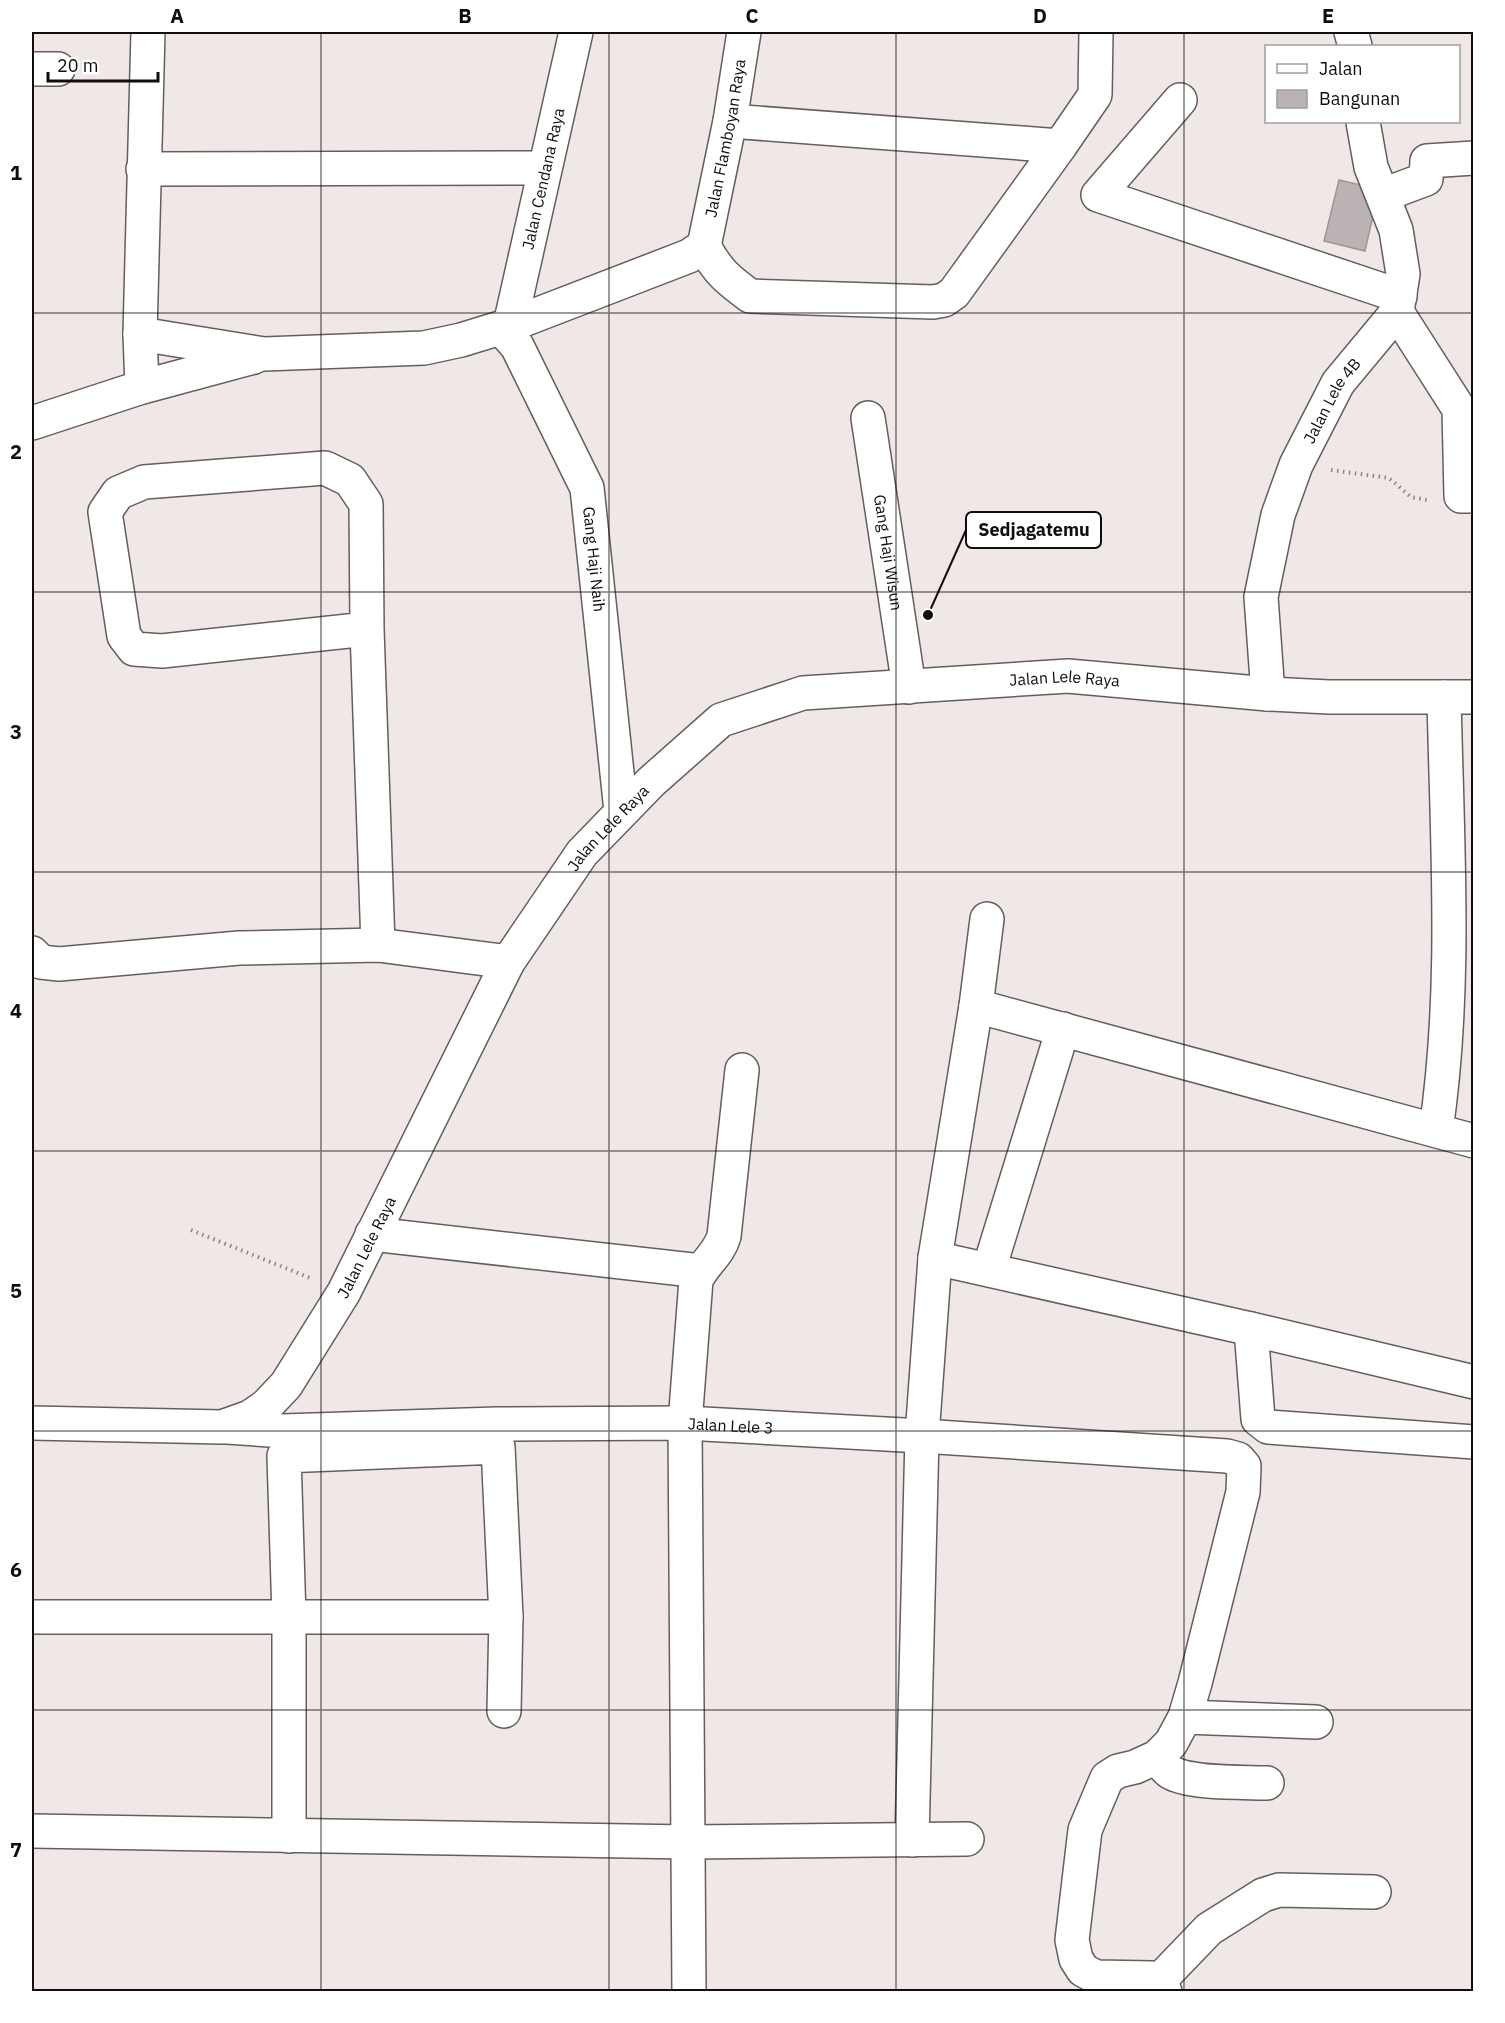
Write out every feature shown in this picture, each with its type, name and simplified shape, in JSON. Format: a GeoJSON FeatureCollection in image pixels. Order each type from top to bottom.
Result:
{"type":"FeatureCollection","features":[{"type":"Feature","properties":{"kind":"street"},"geometry":{"type":"LineString","coordinates":[[142,387],[140,334],[148,32]]}},
{"type":"Feature","properties":{"kind":"street","name":"Jalan Cendana Raya"},"geometry":{"type":"LineString","coordinates":[[505,326],[576,32]]}},
{"type":"Feature","properties":{"kind":"street","name":"Jalan Flamboyan Raya"},"geometry":{"type":"LineString","coordinates":[[704,246],[730,120],[744,32]]}},
{"type":"Feature","properties":{"kind":"street"},"geometry":{"type":"LineString","coordinates":[[140,334],[264,354],[424,348],[461,340],[505,326],[689,256],[704,246],[714,265],[726,279],[750,296],[933,302],[944,300],[954,293],[1095,95],[1095,32]]}},
{"type":"Feature","properties":{"kind":"street"},"geometry":{"type":"LineString","coordinates":[[1180,100],[1098,195],[1398,304]]}},
{"type":"Feature","properties":{"kind":"street"},"geometry":{"type":"LineString","coordinates":[[730,120],[1060,146]]}},
{"type":"Feature","properties":{"kind":"street"},"geometry":{"type":"LineString","coordinates":[[1363,123],[1371,167],[1396,230],[1403,274],[1398,304],[1459,409],[1467,496]]}},
{"type":"Feature","properties":{"kind":"street"},"geometry":{"type":"LineString","coordinates":[[1383,195],[1426,179],[1427,161],[1473,158]]}},
{"type":"Feature","properties":{"kind":"street"},"geometry":{"type":"LineString","coordinates":[[143,168],[544,168]]}},
{"type":"Feature","properties":{"kind":"street","name":"Jalan Lele 4B"},"geometry":{"type":"LineString","coordinates":[[1268,694],[1261,597],[1278,515],[1296,465],[1338,383],[1398,304]]}},
{"type":"Feature","properties":{"kind":"street","name":"Gang Haji Naih"},"geometry":{"type":"LineString","coordinates":[[505,326],[587,488],[621,811]]}},
{"type":"Feature","properties":{"kind":"street"},"geometry":{"type":"LineString","coordinates":[[32,423],[142,387],[264,354]]}},
{"type":"Feature","properties":{"kind":"street","name":"Gang Haji Wisun"},"geometry":{"type":"LineString","coordinates":[[868,418],[909,687]]}},
{"type":"Feature","properties":{"kind":"street"},"geometry":{"type":"LineString","coordinates":[[367,629],[162,651],[134,649],[124,636],[105,512],[118,493],[144,482],[325,468],[350,480],[366,504],[367,629],[378,945]]}},
{"type":"Feature","properties":{"kind":"street","name":"Jalan Lele Raya"},"geometry":{"type":"LineString","coordinates":[[32,1423],[222,1427],[250,1417],[266,1406],[286,1385],[344,1292],[508,962],[582,853],[621,811],[721,720],[803,693],[1068,676],[1268,694],[1459,697]]}},
{"type":"Feature","properties":{"kind":"street"},"geometry":{"type":"LineString","coordinates":[[1436,1130],[1444,1077],[1459,697]]}},
{"type":"Feature","properties":{"kind":"street"},"geometry":{"type":"LineString","coordinates":[[912,1840],[922,1436],[935,1258],[976,1006],[987,919]]}},
{"type":"Feature","properties":{"kind":"street"},"geometry":{"type":"LineString","coordinates":[[32,954],[40,962],[59,964],[238,948],[378,945],[508,962]]}},
{"type":"Feature","properties":{"kind":"street"},"geometry":{"type":"LineString","coordinates":[[976,1006],[1473,1141]]}},
{"type":"Feature","properties":{"kind":"street"},"geometry":{"type":"LineString","coordinates":[[989,1269],[1063,1029]]}},
{"type":"Feature","properties":{"kind":"street"},"geometry":{"type":"LineString","coordinates":[[689,1992],[685,1423],[696,1280],[704,1264],[718,1253],[724,1236],[742,1070]]}},
{"type":"Feature","properties":{"kind":"street"},"geometry":{"type":"LineString","coordinates":[[372,1234],[700,1270]]}},
{"type":"Feature","properties":{"kind":"street"},"geometry":{"type":"LineString","coordinates":[[935,1258],[1473,1382]]}},
{"type":"Feature","properties":{"kind":"street"},"geometry":{"type":"LineString","coordinates":[[1251,1329],[1258,1419],[1268,1427],[1473,1442]]}},
{"type":"Feature","properties":{"kind":"street","name":"Jalan Lele 3"},"geometry":{"type":"LineString","coordinates":[[222,1427],[283,1431],[496,1424],[685,1423],[922,1436],[1227,1456],[1238,1459],[1244,1466],[1242,1492],[1185,1716]]}},
{"type":"Feature","properties":{"kind":"street"},"geometry":{"type":"LineString","coordinates":[[289,1836],[289,1617],[284,1456],[498,1447],[506,1617],[504,1711]]}},
{"type":"Feature","properties":{"kind":"street"},"geometry":{"type":"LineString","coordinates":[[32,1617],[506,1617]]}},
{"type":"Feature","properties":{"kind":"street"},"geometry":{"type":"LineString","coordinates":[[1316,1722],[1185,1716],[1171,1743],[1157,1757],[1118,1771],[1107,1778],[1085,1830],[1072,1940],[1076,1959],[1083,1970],[1096,1977],[1152,1978],[1162,1986],[1209,1929],[1263,1895],[1279,1890],[1374,1892]]}},
{"type":"Feature","properties":{"kind":"street"},"geometry":{"type":"LineString","coordinates":[[1157,1757],[1170,1772],[1184,1776],[1203,1780],[1267,1783]]}},
{"type":"Feature","properties":{"kind":"street"},"geometry":{"type":"LineString","coordinates":[[32,1831],[688,1842],[967,1839]]}},
{"type":"Feature","properties":{"kind":"path"},"geometry":{"type":"LineString","coordinates":[[1296,465],[1389,478],[1411,497],[1452,503],[1467,496]]}},
{"type":"Feature","properties":{"kind":"path"},"geometry":{"type":"LineString","coordinates":[[191,1230],[344,1292]]}},
{"type":"Feature","properties":{"kind":"building"},"geometry":{"type":"Polygon","coordinates":[[[1339,180],[1379,189],[1365,251],[1324,241],[1339,180]]]}},
{"type":"Feature","properties":{"kind":"place","name":"Sedjagatemu"},"geometry":{"type":"Point","coordinates":[928,615]}}]}
